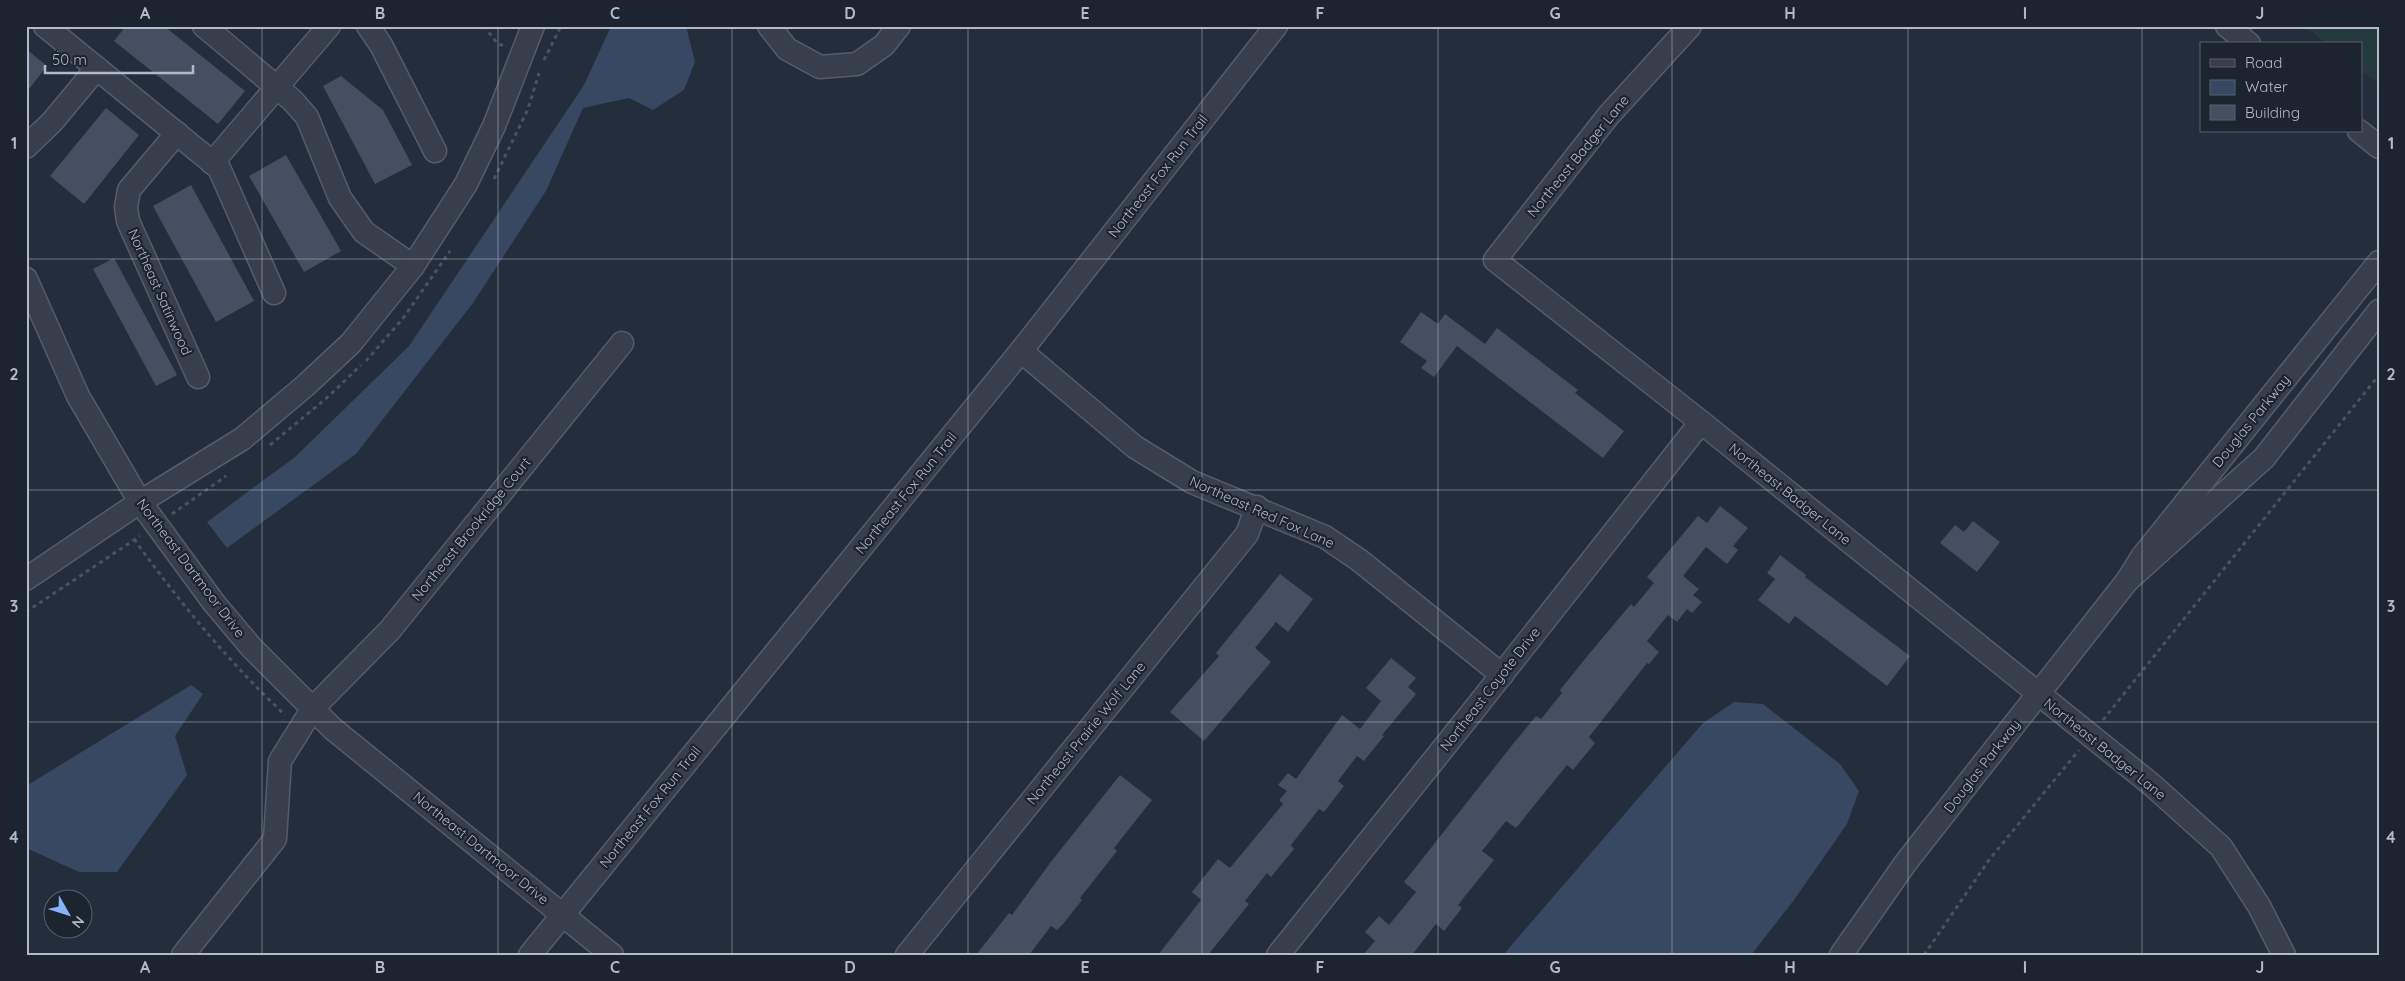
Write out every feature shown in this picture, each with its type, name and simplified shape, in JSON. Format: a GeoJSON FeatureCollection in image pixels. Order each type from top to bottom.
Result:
{"type":"FeatureCollection","features":[{"type":"Feature","properties":{"kind":"street"},"geometry":{"type":"LineString","coordinates":[[45,26],[219,168],[274,293]]}},
{"type":"Feature","properties":{"kind":"street"},"geometry":{"type":"LineString","coordinates":[[204,26],[277,86],[307,117],[340,198],[364,232],[413,266]]}},
{"type":"Feature","properties":{"kind":"street"},"geometry":{"type":"LineString","coordinates":[[212,163],[329,26]]}},
{"type":"Feature","properties":{"kind":"street"},"geometry":{"type":"LineString","coordinates":[[368,26],[381,45],[435,151]]}},
{"type":"Feature","properties":{"kind":"street"},"geometry":{"type":"LineString","coordinates":[[26,579],[140,502],[242,439],[306,386],[351,343],[413,266],[466,184],[494,126],[532,26]]}},
{"type":"Feature","properties":{"kind":"street"},"geometry":{"type":"LineString","coordinates":[[769,26],[787,49],[820,66],[857,64],[884,45],[899,26]]}},
{"type":"Feature","properties":{"kind":"street","name":"Northeast Fox Run Trail"},"geometry":{"type":"LineString","coordinates":[[530,955],[1021,351],[1276,26]]}},
{"type":"Feature","properties":{"kind":"street","name":"Northeast Badger Lane"},"geometry":{"type":"LineString","coordinates":[[1690,26],[1608,116],[1495,260],[2152,785],[2221,847],[2259,906],[2284,955]]}},
{"type":"Feature","properties":{"kind":"street"},"geometry":{"type":"LineString","coordinates":[[2227,26],[2247,42]]}},
{"type":"Feature","properties":{"kind":"street"},"geometry":{"type":"LineString","coordinates":[[26,147],[52,122],[97,68]]}},
{"type":"Feature","properties":{"kind":"street"},"geometry":{"type":"LineString","coordinates":[[2360,132],[2379,147]]}},
{"type":"Feature","properties":{"kind":"street","name":"Northeast Satinwood"},"geometry":{"type":"LineString","coordinates":[[177,133],[129,190],[126,207],[128,221],[198,377]]}},
{"type":"Feature","properties":{"kind":"street","name":"Douglas Parkway"},"geometry":{"type":"LineString","coordinates":[[1841,955],[1907,861],[2127,581],[2142,557],[2379,262]]}},
{"type":"Feature","properties":{"kind":"street","name":"Northeast Dartmoor Drive"},"geometry":{"type":"LineString","coordinates":[[26,279],[78,396],[140,502],[214,603],[245,640],[333,729],[612,955]]}},
{"type":"Feature","properties":{"kind":"street","name":"Douglas Parkway"},"geometry":{"type":"LineString","coordinates":[[2127,581],[2264,458],[2379,311]]}},
{"type":"Feature","properties":{"kind":"street","name":"Northeast Brookridge Court"},"geometry":{"type":"LineString","coordinates":[[183,955],[275,839],[280,761],[313,708],[390,630],[622,342]]}},
{"type":"Feature","properties":{"kind":"street","name":"Northeast Red Fox Lane"},"geometry":{"type":"LineString","coordinates":[[1021,351],[1135,446],[1192,482],[1325,537],[1352,556],[1502,674]]}},
{"type":"Feature","properties":{"kind":"street","name":"Northeast Coyote Drive"},"geometry":{"type":"LineString","coordinates":[[1278,955],[1700,422]]}},
{"type":"Feature","properties":{"kind":"street","name":"Northeast Prairie Wolf Lane"},"geometry":{"type":"LineString","coordinates":[[907,955],[1248,534],[1256,507]]}},
{"type":"Feature","properties":{"kind":"path"},"geometry":{"type":"LineString","coordinates":[[1924,955],[1989,860],[2091,736],[2379,375]]}},
{"type":"Feature","properties":{"kind":"green space"},"geometry":{"type":"Polygon","coordinates":[[[2305,26],[2379,26],[2379,84],[2362,72],[2362,42],[2325,42],[2305,26]]]}},
{"type":"Feature","properties":{"kind":"water"},"geometry":{"type":"Polygon","coordinates":[[[611,26],[686,26],[695,62],[684,90],[653,110],[629,98],[583,108],[546,191],[473,303],[356,454],[227,548],[207,522],[295,457],[409,346],[584,85],[611,26]]]}},
{"type":"Feature","properties":{"kind":"water"},"geometry":{"type":"Polygon","coordinates":[[[191,685],[203,694],[175,736],[187,775],[117,872],[79,872],[26,848],[26,786],[191,685]]]}},
{"type":"Feature","properties":{"kind":"water"},"geometry":{"type":"Polygon","coordinates":[[[1734,702],[1763,704],[1840,764],[1859,791],[1847,824],[1794,900],[1751,955],[1503,955],[1703,723],[1734,702]]]}},
{"type":"Feature","properties":{"kind":"building"},"geometry":{"type":"Polygon","coordinates":[[[126,26],[164,26],[245,91],[218,124],[114,41],[126,26]]]}},
{"type":"Feature","properties":{"kind":"building"},"geometry":{"type":"Polygon","coordinates":[[[26,49],[47,66],[26,93],[26,49]]]}},
{"type":"Feature","properties":{"kind":"building"},"geometry":{"type":"Polygon","coordinates":[[[341,76],[383,110],[412,165],[375,184],[323,86],[341,76]]]}},
{"type":"Feature","properties":{"kind":"building"},"geometry":{"type":"Polygon","coordinates":[[[106,108],[139,135],[84,204],[50,176],[106,108]]]}},
{"type":"Feature","properties":{"kind":"building"},"geometry":{"type":"Polygon","coordinates":[[[286,155],[341,251],[304,272],[249,176],[286,155]]]}},
{"type":"Feature","properties":{"kind":"building"},"geometry":{"type":"Polygon","coordinates":[[[191,185],[254,301],[216,322],[153,206],[191,185]]]}},
{"type":"Feature","properties":{"kind":"building"},"geometry":{"type":"Polygon","coordinates":[[[114,258],[177,375],[156,386],[93,269],[114,258]]]}},
{"type":"Feature","properties":{"kind":"building"},"geometry":{"type":"Polygon","coordinates":[[[1421,312],[1438,324],[1445,314],[1485,344],[1497,328],[1578,390],[1575,393],[1624,431],[1603,458],[1457,346],[1434,377],[1421,368],[1427,361],[1400,342],[1421,312]]]}},
{"type":"Feature","properties":{"kind":"building"},"geometry":{"type":"Polygon","coordinates":[[[1720,506],[1748,528],[1733,546],[1738,550],[1727,564],[1706,547],[1683,576],[1699,589],[1693,595],[1702,602],[1692,613],[1687,609],[1677,622],[1668,615],[1647,641],[1659,652],[1649,664],[1647,663],[1589,737],[1595,743],[1573,770],[1567,765],[1516,828],[1506,821],[1482,851],[1494,860],[1458,905],[1462,908],[1444,931],[1436,924],[1412,955],[1363,955],[1375,941],[1365,932],[1379,916],[1389,925],[1416,892],[1404,882],[1513,744],[1536,716],[1541,719],[1562,693],[1560,690],[1589,654],[1631,604],[1634,607],[1654,583],[1647,577],[1698,516],[1707,523],[1720,506]]]}},
{"type":"Feature","properties":{"kind":"building"},"geometry":{"type":"Polygon","coordinates":[[[1973,521],[2000,542],[1977,572],[1940,543],[1955,525],[1964,532],[1973,521]]]}},
{"type":"Feature","properties":{"kind":"building"},"geometry":{"type":"Polygon","coordinates":[[[1780,555],[1806,575],[1805,577],[1910,656],[1887,686],[1795,616],[1789,624],[1758,600],[1775,579],[1767,573],[1780,555]]]}},
{"type":"Feature","properties":{"kind":"building"},"geometry":{"type":"Polygon","coordinates":[[[1280,574],[1313,599],[1288,632],[1276,622],[1255,648],[1271,662],[1204,741],[1170,712],[1219,656],[1216,653],[1280,574]]]}},
{"type":"Feature","properties":{"kind":"building"},"geometry":{"type":"Polygon","coordinates":[[[1391,658],[1416,678],[1408,687],[1416,694],[1382,735],[1384,736],[1364,761],[1357,756],[1338,781],[1344,786],[1324,812],[1319,809],[1291,845],[1294,849],[1271,877],[1267,873],[1245,901],[1249,904],[1208,955],[1158,955],[1201,900],[1192,892],[1218,859],[1230,868],[1283,804],[1279,800],[1287,791],[1278,785],[1288,773],[1296,779],[1342,715],[1360,729],[1381,701],[1366,688],[1391,658]]]}},
{"type":"Feature","properties":{"kind":"building"},"geometry":{"type":"Polygon","coordinates":[[[1120,775],[1152,800],[1114,848],[1117,851],[1080,898],[1082,900],[1063,924],[1057,930],[1051,926],[1029,955],[976,955],[1009,913],[1012,915],[1050,863],[1120,775]]]}}]}
